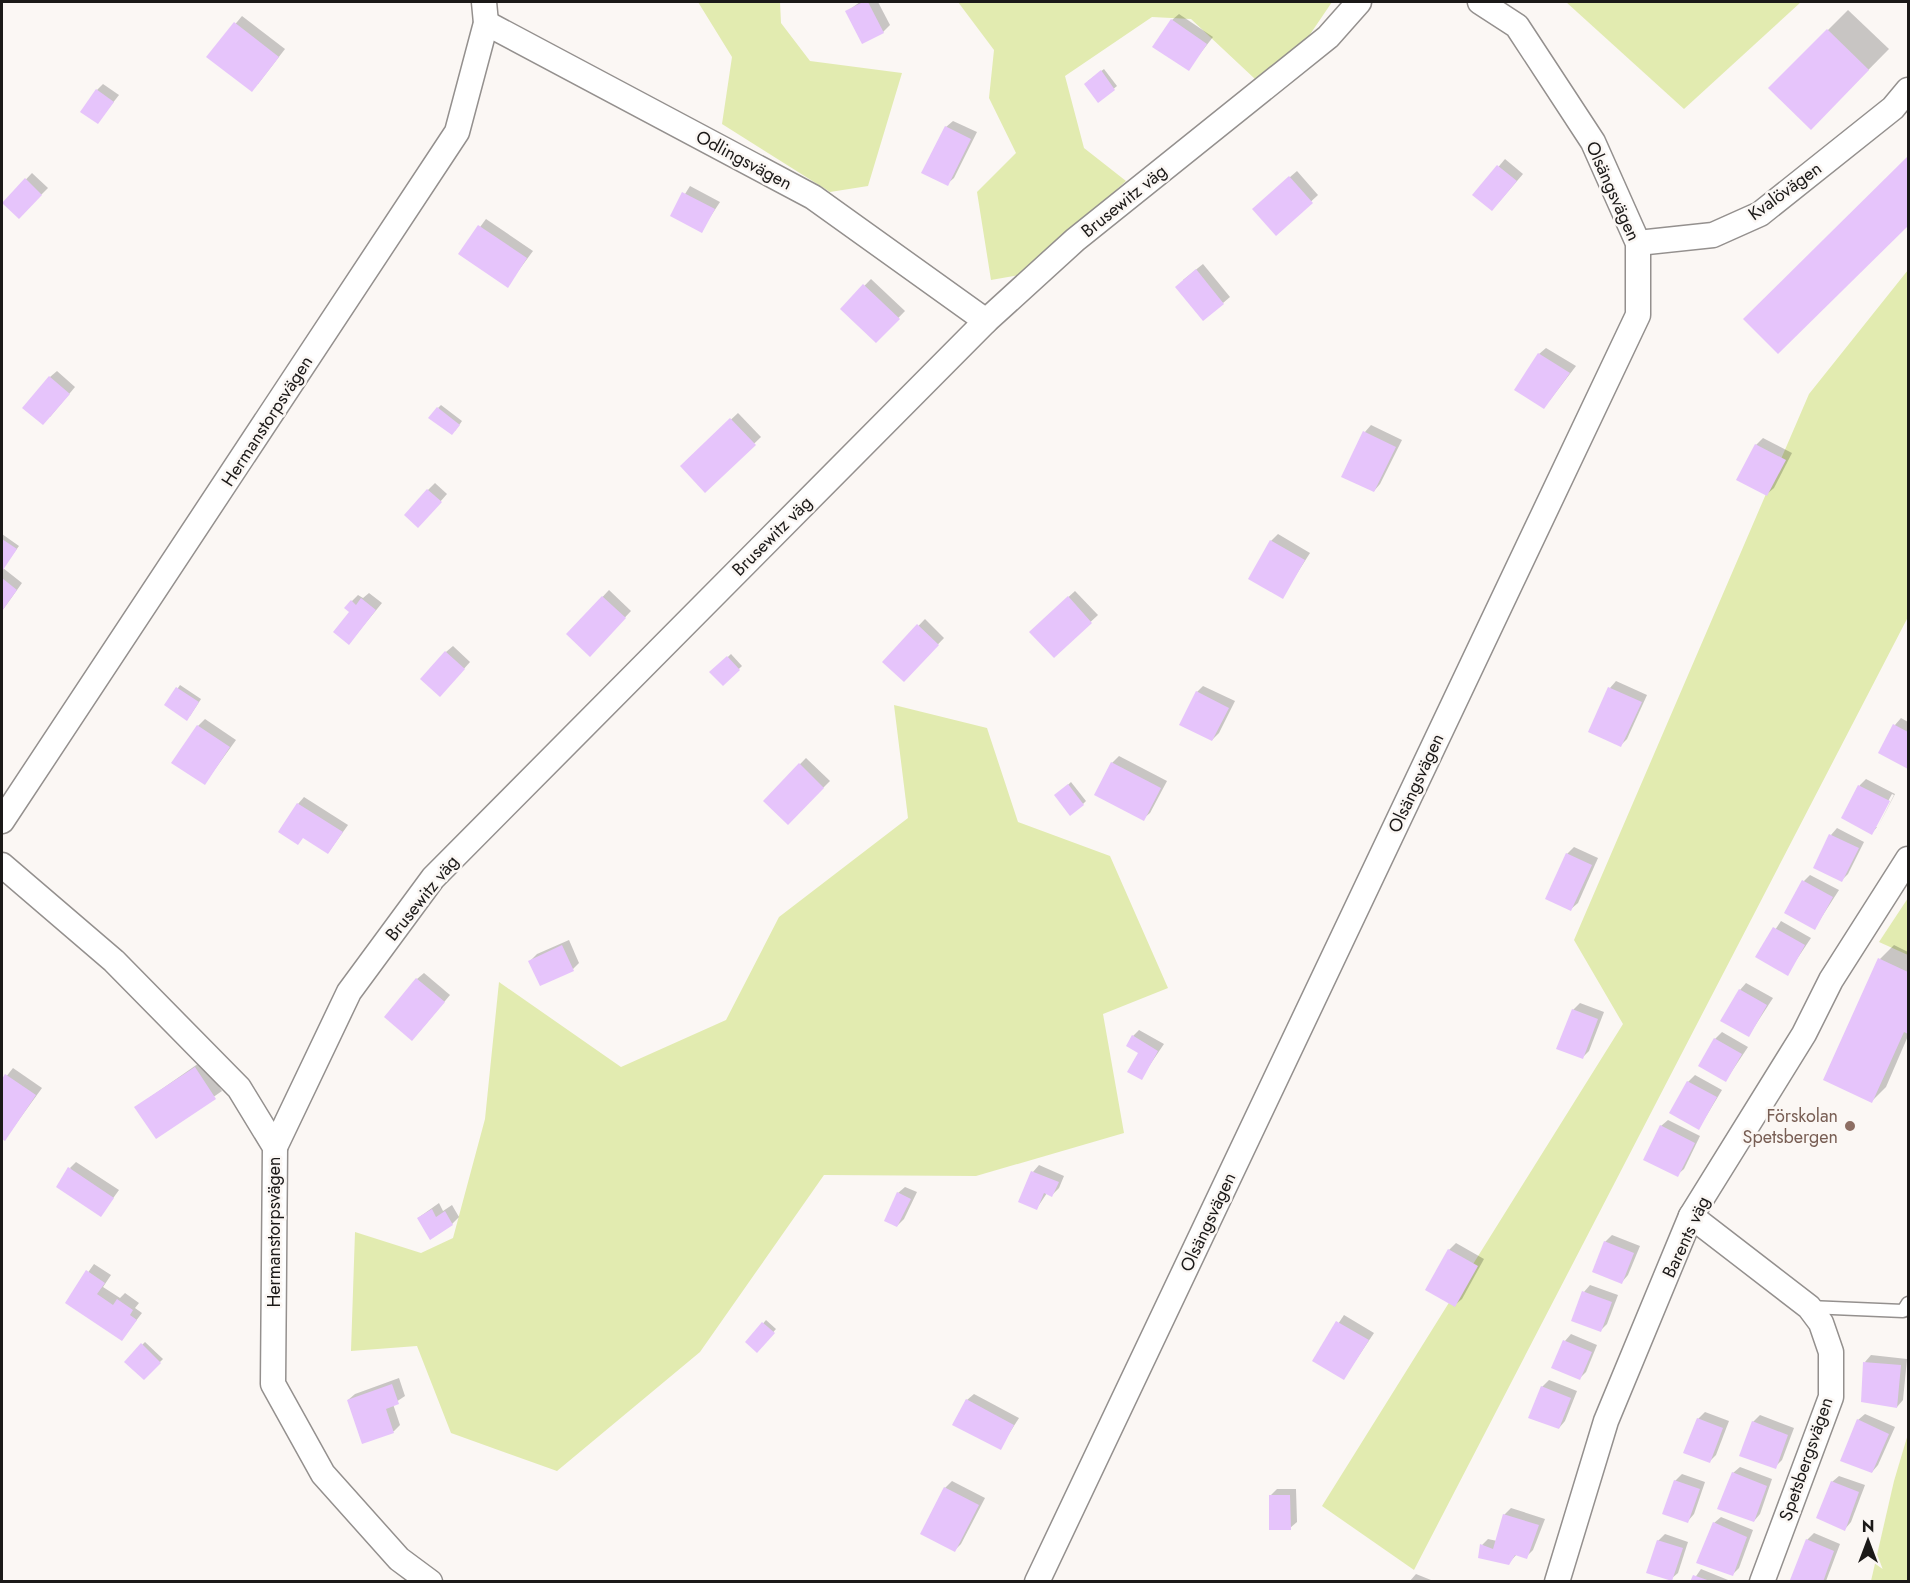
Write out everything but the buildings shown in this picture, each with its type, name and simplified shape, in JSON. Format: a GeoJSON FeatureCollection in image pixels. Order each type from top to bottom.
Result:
{"type":"FeatureCollection","features":[{"type":"Feature","properties":{"kind":"street","name":"Brusewitz väg"},"geometry":{"type":"LineString","coordinates":[[275,1147],[349,992],[433,878],[986,321],[1075,240],[1328,37],[1359,2]]}},
{"type":"Feature","properties":{"kind":"street","name":"Olsängsvägen"},"geometry":{"type":"LineString","coordinates":[[1037,1581],[1638,315],[1638,243],[1587,133],[1516,26],[1480,2]]}},
{"type":"Feature","properties":{"kind":"street","name":"Odlingsvägen"},"geometry":{"type":"LineString","coordinates":[[485,12],[813,197],[986,321]]}},
{"type":"Feature","properties":{"kind":"street","name":"Hermanstorpsvägen"},"geometry":{"type":"LineString","coordinates":[[2,821],[457,132],[485,12]]}},
{"type":"Feature","properties":{"kind":"street","name":"Kvalövägen"},"geometry":{"type":"LineString","coordinates":[[1638,243],[1713,235],[1760,214],[1893,108],[1908,90]]}},
{"type":"Feature","properties":{"kind":"street","name":"Barents väg"},"geometry":{"type":"LineString","coordinates":[[1557,1581],[1606,1422],[1691,1216],[1804,1034],[1831,980],[1908,859]]}},
{"type":"Feature","properties":{"kind":"street","name":"Hermanstorpsvägen"},"geometry":{"type":"LineString","coordinates":[[2,865],[114,961],[239,1088],[275,1147],[273,1384],[323,1474],[399,1559],[430,1581]]}},
{"type":"Feature","properties":{"kind":"street","name":"Spetsbergsvägen"},"geometry":{"type":"LineString","coordinates":[[1691,1216],[1809,1307],[1821,1323],[1831,1352],[1831,1397],[1762,1581]]}},
{"type":"Feature","properties":{"kind":"lane"},"geometry":{"type":"LineString","coordinates":[[1809,1307],[1903,1311],[1908,1303]]}},
{"type":"Feature","properties":{"kind":"green space"},"geometry":{"type":"Polygon","coordinates":[[[698,2],[780,2],[781,23],[810,61],[902,73],[868,186],[830,192],[722,124],[732,57],[698,2]]]}},
{"type":"Feature","properties":{"kind":"green space"},"geometry":{"type":"Polygon","coordinates":[[[958,2],[1332,2],[1294,58],[1255,79],[1191,19],[1152,17],[1065,76],[1084,148],[1126,181],[1025,274],[991,280],[977,192],[1016,153],[989,98],[994,50],[958,2]]]}},
{"type":"Feature","properties":{"kind":"green space"},"geometry":{"type":"Polygon","coordinates":[[[1566,2],[1801,2],[1684,109],[1566,2]]]}},
{"type":"Feature","properties":{"kind":"green space"},"geometry":{"type":"Polygon","coordinates":[[[1908,270],[1908,617],[1414,1570],[1322,1506],[1623,1024],[1574,940],[1809,394],[1908,270]]]}},
{"type":"Feature","properties":{"kind":"green space"},"geometry":{"type":"Polygon","coordinates":[[[894,705],[987,728],[1018,822],[1110,856],[1168,988],[1103,1014],[1124,1133],[976,1176],[824,1175],[700,1352],[557,1471],[451,1433],[417,1346],[351,1351],[355,1232],[421,1253],[453,1238],[485,1119],[499,982],[621,1067],[726,1020],[779,917],[908,818],[894,705]]]}},
{"type":"Feature","properties":{"kind":"green space"},"geometry":{"type":"Polygon","coordinates":[[[1908,898],[1908,955],[1879,942],[1908,898]]]}},
{"type":"Feature","properties":{"kind":"green space"},"geometry":{"type":"Polygon","coordinates":[[[1908,1434],[1908,1581],[1871,1581],[1894,1481],[1908,1434]]]}},
{"type":"Feature","properties":{"kind":"place","name":"Förskolan Spetsbergen"},"geometry":{"type":"Point","coordinates":[1850,1126]}}]}
